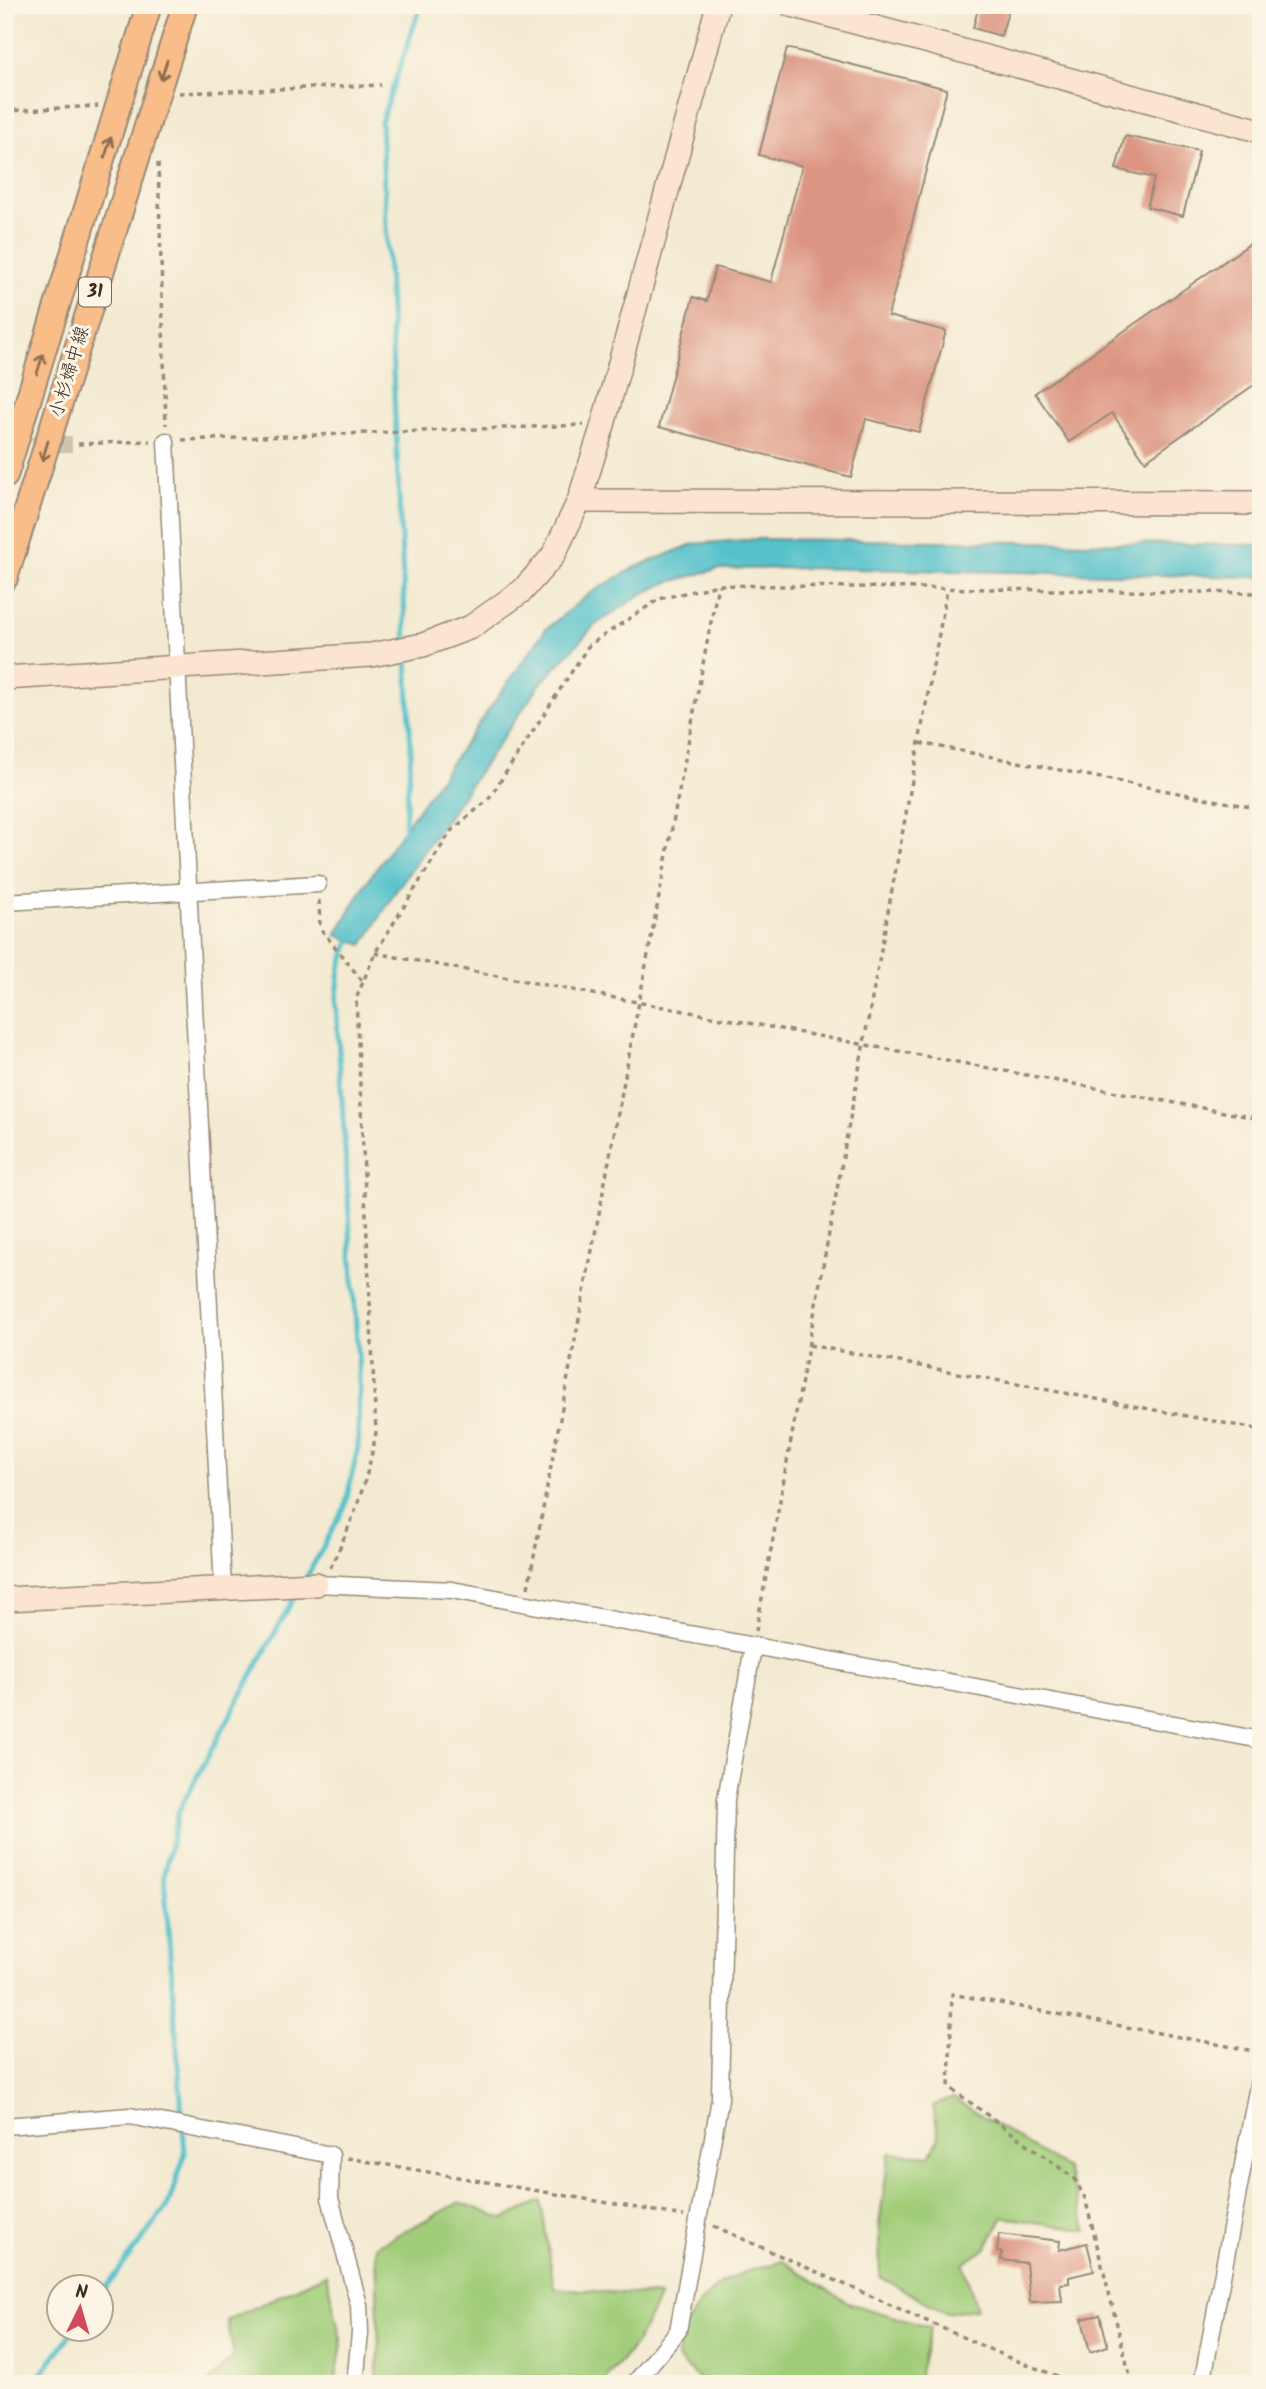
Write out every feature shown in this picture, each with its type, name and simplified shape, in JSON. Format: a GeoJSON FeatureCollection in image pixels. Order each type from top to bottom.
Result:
{"type":"FeatureCollection","features":[{"type":"Feature","properties":{"kind":"main road","name":"小杉婦中線"},"geometry":{"type":"LineString","coordinates":[[5,476],[121,106],[149,5]]}},
{"type":"Feature","properties":{"kind":"main road","name":"小杉婦中線"},"geometry":{"type":"LineString","coordinates":[[5,578],[185,5]]}},
{"type":"Feature","properties":{"kind":"street"},"geometry":{"type":"LineString","coordinates":[[5,678],[371,655],[423,645],[471,627],[522,591],[553,556],[579,500],[603,425],[718,5]]}},
{"type":"Feature","properties":{"kind":"street"},"geometry":{"type":"LineString","coordinates":[[791,5],[1261,131]]}},
{"type":"Feature","properties":{"kind":"street"},"geometry":{"type":"LineString","coordinates":[[166,441],[223,1589]]}},
{"type":"Feature","properties":{"kind":"street"},"geometry":{"type":"LineString","coordinates":[[579,500],[1261,503]]}},
{"type":"Feature","properties":{"kind":"street"},"geometry":{"type":"LineString","coordinates":[[5,902],[318,884]]}},
{"type":"Feature","properties":{"kind":"street"},"geometry":{"type":"LineString","coordinates":[[5,1599],[319,1584],[452,1590],[1261,1741]]}},
{"type":"Feature","properties":{"kind":"street"},"geometry":{"type":"LineString","coordinates":[[634,2384],[678,2331],[720,2099],[726,1799],[753,1647]]}},
{"type":"Feature","properties":{"kind":"street"},"geometry":{"type":"LineString","coordinates":[[1202,2384],[1261,2069]]}},
{"type":"Feature","properties":{"kind":"street"},"geometry":{"type":"LineString","coordinates":[[5,2126],[130,2116],[331,2155],[330,2198],[359,2305],[360,2333],[355,2384]]}},
{"type":"Feature","properties":{"kind":"path"},"geometry":{"type":"LineString","coordinates":[[156,94],[381,85]]}},
{"type":"Feature","properties":{"kind":"path"},"geometry":{"type":"LineString","coordinates":[[5,111],[121,106]]}},
{"type":"Feature","properties":{"kind":"path"},"geometry":{"type":"LineString","coordinates":[[158,153],[166,441]]}},
{"type":"Feature","properties":{"kind":"path"},"geometry":{"type":"LineString","coordinates":[[78,444],[603,425]]}},
{"type":"Feature","properties":{"kind":"path"},"geometry":{"type":"LineString","coordinates":[[525,1604],[718,585]]}},
{"type":"Feature","properties":{"kind":"path"},"geometry":{"type":"LineString","coordinates":[[319,1584],[354,1520],[367,1480],[376,1432],[356,999],[375,953],[451,831],[488,800],[589,645],[659,599],[718,585],[1261,593]]}},
{"type":"Feature","properties":{"kind":"path"},"geometry":{"type":"LineString","coordinates":[[753,1647],[866,1044],[947,590]]}},
{"type":"Feature","properties":{"kind":"path"},"geometry":{"type":"LineString","coordinates":[[920,743],[1261,809]]}},
{"type":"Feature","properties":{"kind":"path"},"geometry":{"type":"LineString","coordinates":[[318,884],[320,928],[363,982]]}},
{"type":"Feature","properties":{"kind":"path"},"geometry":{"type":"LineString","coordinates":[[375,953],[1261,1119]]}},
{"type":"Feature","properties":{"kind":"path"},"geometry":{"type":"LineString","coordinates":[[809,1345],[1261,1430]]}},
{"type":"Feature","properties":{"kind":"path"},"geometry":{"type":"LineString","coordinates":[[1132,2384],[1085,2198],[1074,2179],[949,2087],[952,1994],[1261,2053]]}},
{"type":"Feature","properties":{"kind":"green space"},"geometry":{"type":"Polygon","coordinates":[[[953,2098],[1067,2169],[1087,2230],[1003,2217],[985,2249],[963,2264],[977,2309],[946,2313],[880,2277],[879,2226],[889,2153],[930,2156],[939,2138],[933,2106],[953,2098]]]}},
{"type":"Feature","properties":{"kind":"green space"},"geometry":{"type":"Polygon","coordinates":[[[541,2201],[554,2288],[660,2296],[637,2342],[602,2384],[375,2384],[379,2352],[376,2246],[460,2202],[504,2219],[541,2201]]]}},
{"type":"Feature","properties":{"kind":"green space"},"geometry":{"type":"Polygon","coordinates":[[[783,2261],[848,2303],[931,2328],[917,2384],[704,2384],[677,2358],[683,2333],[695,2310],[703,2299],[723,2282],[752,2269],[783,2261]]]}},
{"type":"Feature","properties":{"kind":"green space"},"geometry":{"type":"Polygon","coordinates":[[[326,2274],[342,2344],[335,2384],[207,2384],[234,2356],[227,2320],[326,2274]]]}},
{"type":"Feature","properties":{"kind":"water"},"geometry":{"type":"Polygon","coordinates":[[[757,539],[1261,545],[1261,577],[801,568],[717,569],[666,583],[642,594],[595,625],[541,683],[394,894],[363,945],[336,935],[366,883],[546,629],[589,594],[636,567],[693,544],[757,539]]]}},
{"type":"Feature","properties":{"kind":"building"},"geometry":{"type":"Polygon","coordinates":[[[979,5],[1010,5],[1001,36],[973,28],[979,5]]]}},
{"type":"Feature","properties":{"kind":"building"},"geometry":{"type":"Polygon","coordinates":[[[787,48],[947,89],[888,316],[946,331],[919,432],[866,419],[851,477],[659,427],[693,297],[707,301],[715,267],[771,282],[802,166],[759,155],[787,48]]]}},
{"type":"Feature","properties":{"kind":"building"},"geometry":{"type":"Polygon","coordinates":[[[1125,136],[1199,151],[1183,216],[1147,207],[1154,178],[1116,169],[1125,136]]]}},
{"type":"Feature","properties":{"kind":"building"},"geometry":{"type":"Polygon","coordinates":[[[1261,236],[1261,380],[1145,461],[1112,413],[1069,442],[1035,393],[1261,236]]]}},
{"type":"Feature","properties":{"kind":"building"},"geometry":{"type":"Polygon","coordinates":[[[999,2234],[1060,2241],[1059,2250],[1087,2243],[1094,2271],[1069,2277],[1069,2283],[1060,2284],[1062,2301],[1030,2302],[1026,2263],[1001,2260],[1002,2253],[997,2252],[999,2234]]]}},
{"type":"Feature","properties":{"kind":"building"},"geometry":{"type":"Polygon","coordinates":[[[1100,2315],[1108,2346],[1090,2352],[1082,2319],[1100,2315]]]}},
{"type":"Feature","properties":{"kind":"waterway"},"geometry":{"type":"LineString","coordinates":[[406,642],[381,122],[421,5]]}},
{"type":"Feature","properties":{"kind":"waterway"},"geometry":{"type":"LineString","coordinates":[[404,834],[411,753],[407,656]]}},
{"type":"Feature","properties":{"kind":"waterway"},"geometry":{"type":"LineString","coordinates":[[306,1578],[345,1507],[358,1447],[359,1375],[336,1004],[340,969],[352,934]]}},
{"type":"Feature","properties":{"kind":"waterway"},"geometry":{"type":"LineString","coordinates":[[116,2274],[168,2205],[185,2154],[164,1874],[179,1810],[297,1592]]}},
{"type":"Feature","properties":{"kind":"waterway"},"geometry":{"type":"LineString","coordinates":[[34,2384],[64,2344]]}},
{"type":"Feature","properties":{"kind":"tunnel"},"geometry":{"type":"LineString","coordinates":[[8,445],[78,444]]}}]}
